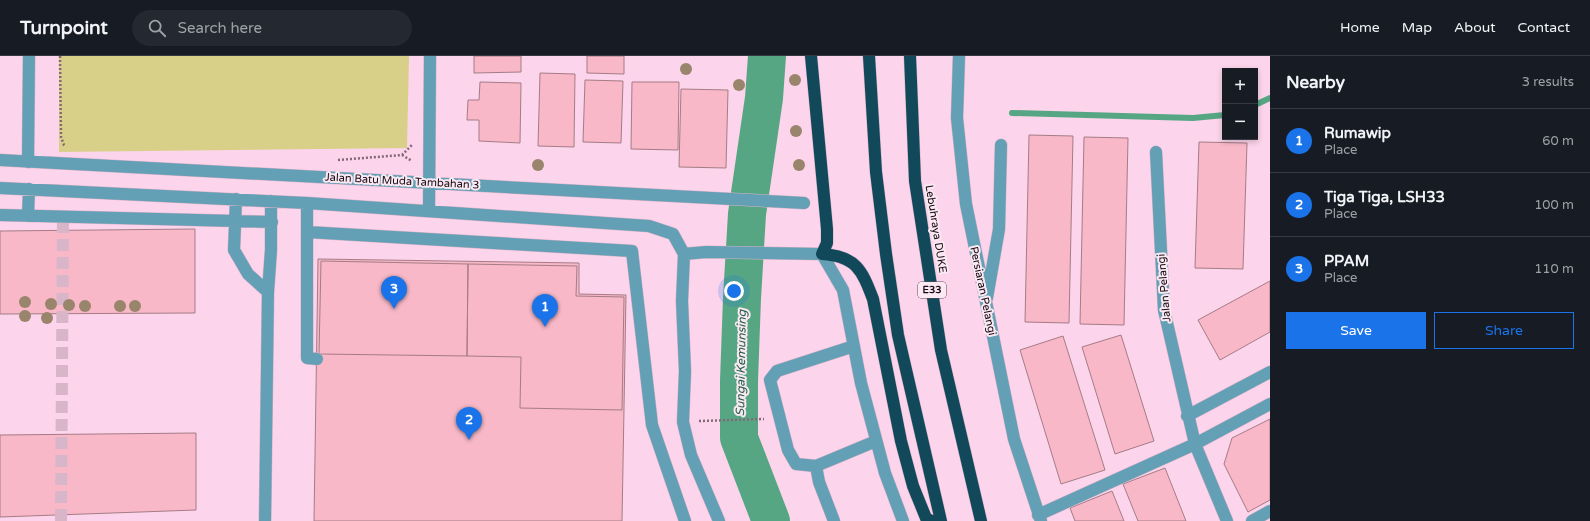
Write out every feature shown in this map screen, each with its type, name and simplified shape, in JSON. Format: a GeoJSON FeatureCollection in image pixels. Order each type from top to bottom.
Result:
{"type":"FeatureCollection","features":[{"type":"Feature","properties":{"kind":"highway"},"geometry":{"type":"LineString","coordinates":[[811,56],[827,229],[827,243],[822,254],[836,255],[849,260],[858,268],[866,280],[873,299],[901,441],[912,486],[926,518],[931,521]]}},
{"type":"Feature","properties":{"kind":"highway"},"geometry":{"type":"LineString","coordinates":[[869,56],[876,172],[898,335],[940,521]]}},
{"type":"Feature","properties":{"kind":"highway","name":"Lebuhraya DUKE"},"geometry":{"type":"LineString","coordinates":[[910,56],[915,181],[941,350],[981,521]]}},
{"type":"Feature","properties":{"kind":"street"},"geometry":{"type":"LineString","coordinates":[[28,162],[29,56]]}},
{"type":"Feature","properties":{"kind":"street"},"geometry":{"type":"LineString","coordinates":[[429,210],[430,56]]}},
{"type":"Feature","properties":{"kind":"street","name":"Persiaran Pelangi"},"geometry":{"type":"LineString","coordinates":[[959,56],[957,118],[966,204],[1014,439],[1039,518]]}},
{"type":"Feature","properties":{"kind":"street"},"geometry":{"type":"LineString","coordinates":[[986,305],[999,228],[1001,145]]}},
{"type":"Feature","properties":{"kind":"street","name":"Jalan Pelangi"},"geometry":{"type":"LineString","coordinates":[[1156,152],[1164,310],[1187,416],[1195,444],[1227,521]]}},
{"type":"Feature","properties":{"kind":"street","name":"Jalan Batu Muda Tambahan 3"},"geometry":{"type":"LineString","coordinates":[[0,160],[804,203]]}},
{"type":"Feature","properties":{"kind":"street"},"geometry":{"type":"LineString","coordinates":[[0,188],[429,210],[649,226],[673,234],[684,254],[682,301],[685,371],[683,422],[691,455],[719,521]]}},
{"type":"Feature","properties":{"kind":"street"},"geometry":{"type":"LineString","coordinates":[[28,216],[29,189]]}},
{"type":"Feature","properties":{"kind":"street"},"geometry":{"type":"LineString","coordinates":[[236,199],[234,250],[248,274],[268,292]]}},
{"type":"Feature","properties":{"kind":"street"},"geometry":{"type":"LineString","coordinates":[[265,521],[268,292],[272,250],[271,201]]}},
{"type":"Feature","properties":{"kind":"street"},"geometry":{"type":"LineString","coordinates":[[307,203],[307,358],[317,359]]}},
{"type":"Feature","properties":{"kind":"street"},"geometry":{"type":"LineString","coordinates":[[0,215],[272,222]]}},
{"type":"Feature","properties":{"kind":"street"},"geometry":{"type":"LineString","coordinates":[[307,232],[632,251],[652,425],[685,521]]}},
{"type":"Feature","properties":{"kind":"street"},"geometry":{"type":"LineString","coordinates":[[684,254],[706,252],[822,254],[843,290],[861,383],[876,441],[885,473],[903,521]]}},
{"type":"Feature","properties":{"kind":"street"},"geometry":{"type":"LineString","coordinates":[[854,346],[777,371],[770,380],[788,450],[796,464],[816,466],[876,441]]}},
{"type":"Feature","properties":{"kind":"street"},"geometry":{"type":"LineString","coordinates":[[1187,416],[1270,372]]}},
{"type":"Feature","properties":{"kind":"street"},"geometry":{"type":"LineString","coordinates":[[1039,518],[1195,444],[1270,404]]}},
{"type":"Feature","properties":{"kind":"street"},"geometry":{"type":"LineString","coordinates":[[816,466],[819,482],[834,521]]}},
{"type":"Feature","properties":{"kind":"street"},"geometry":{"type":"LineString","coordinates":[[1252,521],[1270,511]]}},
{"type":"Feature","properties":{"kind":"path"},"geometry":{"type":"LineString","coordinates":[[60,56],[61,137],[64,145],[68,147]]}},
{"type":"Feature","properties":{"kind":"path"},"geometry":{"type":"LineString","coordinates":[[334,160],[402,154],[413,144],[414,138]]}},
{"type":"Feature","properties":{"kind":"path"},"geometry":{"type":"LineString","coordinates":[[683,422],[780,418]]}},
{"type":"Feature","properties":{"kind":"shaded area"},"geometry":{"type":"Polygon","coordinates":[[[59,56],[409,56],[407,148],[59,152],[59,56]]]}},
{"type":"Feature","properties":{"kind":"building"},"geometry":{"type":"Polygon","coordinates":[[[474,56],[521,56],[521,72],[474,73],[474,56]]]}},
{"type":"Feature","properties":{"kind":"building"},"geometry":{"type":"Polygon","coordinates":[[[587,56],[624,56],[624,74],[587,73],[587,56]]]}},
{"type":"Feature","properties":{"kind":"building"},"geometry":{"type":"Polygon","coordinates":[[[540,73],[575,74],[574,147],[538,146],[540,73]]]}},
{"type":"Feature","properties":{"kind":"building"},"geometry":{"type":"Polygon","coordinates":[[[585,80],[623,81],[621,143],[583,142],[585,80]]]}},
{"type":"Feature","properties":{"kind":"building"},"geometry":{"type":"Polygon","coordinates":[[[480,82],[521,83],[520,143],[479,141],[479,120],[467,120],[468,100],[479,100],[480,82]]]}},
{"type":"Feature","properties":{"kind":"building"},"geometry":{"type":"Polygon","coordinates":[[[632,82],[679,82],[678,150],[631,149],[632,82]]]}},
{"type":"Feature","properties":{"kind":"building"},"geometry":{"type":"Polygon","coordinates":[[[681,89],[728,90],[726,168],[679,167],[681,89]]]}},
{"type":"Feature","properties":{"kind":"building"},"geometry":{"type":"Polygon","coordinates":[[[1029,135],[1073,136],[1069,323],[1025,322],[1029,135]]]}},
{"type":"Feature","properties":{"kind":"building"},"geometry":{"type":"Polygon","coordinates":[[[1084,137],[1128,138],[1124,325],[1080,324],[1084,137]]]}},
{"type":"Feature","properties":{"kind":"building"},"geometry":{"type":"Polygon","coordinates":[[[1199,142],[1247,143],[1243,269],[1195,268],[1199,142]]]}},
{"type":"Feature","properties":{"kind":"building"},"geometry":{"type":"Polygon","coordinates":[[[195,229],[195,313],[0,314],[0,231],[195,229]]]}},
{"type":"Feature","properties":{"kind":"building"},"geometry":{"type":"Polygon","coordinates":[[[318,259],[579,263],[579,294],[626,295],[622,521],[314,521],[318,259]]]}},
{"type":"Feature","properties":{"kind":"building"},"geometry":{"type":"Polygon","coordinates":[[[321,261],[468,264],[467,356],[319,354],[321,261]]]}},
{"type":"Feature","properties":{"kind":"building"},"geometry":{"type":"Polygon","coordinates":[[[468,264],[577,266],[576,296],[624,297],[622,410],[520,408],[521,357],[467,356],[468,264]]]}},
{"type":"Feature","properties":{"kind":"building"},"geometry":{"type":"Polygon","coordinates":[[[1270,281],[1270,332],[1220,360],[1198,320],[1270,281]]]}},
{"type":"Feature","properties":{"kind":"building"},"geometry":{"type":"Polygon","coordinates":[[[1121,335],[1154,441],[1115,454],[1082,347],[1121,335]]]}},
{"type":"Feature","properties":{"kind":"building"},"geometry":{"type":"Polygon","coordinates":[[[1063,336],[1105,470],[1061,484],[1020,350],[1063,336]]]}},
{"type":"Feature","properties":{"kind":"building"},"geometry":{"type":"Polygon","coordinates":[[[1270,419],[1270,500],[1248,512],[1224,464],[1232,438],[1270,419]]]}},
{"type":"Feature","properties":{"kind":"building"},"geometry":{"type":"Polygon","coordinates":[[[196,433],[196,510],[0,517],[0,435],[196,433]]]}},
{"type":"Feature","properties":{"kind":"building"},"geometry":{"type":"Polygon","coordinates":[[[1165,468],[1186,521],[1138,521],[1123,484],[1165,468]]]}},
{"type":"Feature","properties":{"kind":"building"},"geometry":{"type":"Polygon","coordinates":[[[1112,491],[1124,521],[1075,521],[1070,508],[1112,491]]]}},
{"type":"Feature","properties":{"kind":"waterway","name":"Sungai Kemunsing"},"geometry":{"type":"LineString","coordinates":[[767,56],[764,98],[747,214],[739,381],[739,438],[771,521]]}},
{"type":"Feature","properties":{"kind":"waterway"},"geometry":{"type":"LineString","coordinates":[[1257,104],[1270,98]]}},
{"type":"Feature","properties":{"kind":"waterway"},"geometry":{"type":"LineString","coordinates":[[1012,113],[1193,118],[1222,115]]}},
{"type":"Feature","properties":{"kind":"tunnel"},"geometry":{"type":"LineString","coordinates":[[61,521],[63,217]]}},
{"type":"Feature","properties":{"kind":"place","name":"PPAM"},"geometry":{"type":"Point","coordinates":[394,309]}},
{"type":"Feature","properties":{"kind":"place","name":"Rumawip"},"geometry":{"type":"Point","coordinates":[545,327]}},
{"type":"Feature","properties":{"kind":"place","name":"Tiga Tiga, LSH33"},"geometry":{"type":"Point","coordinates":[469,440]}}]}
